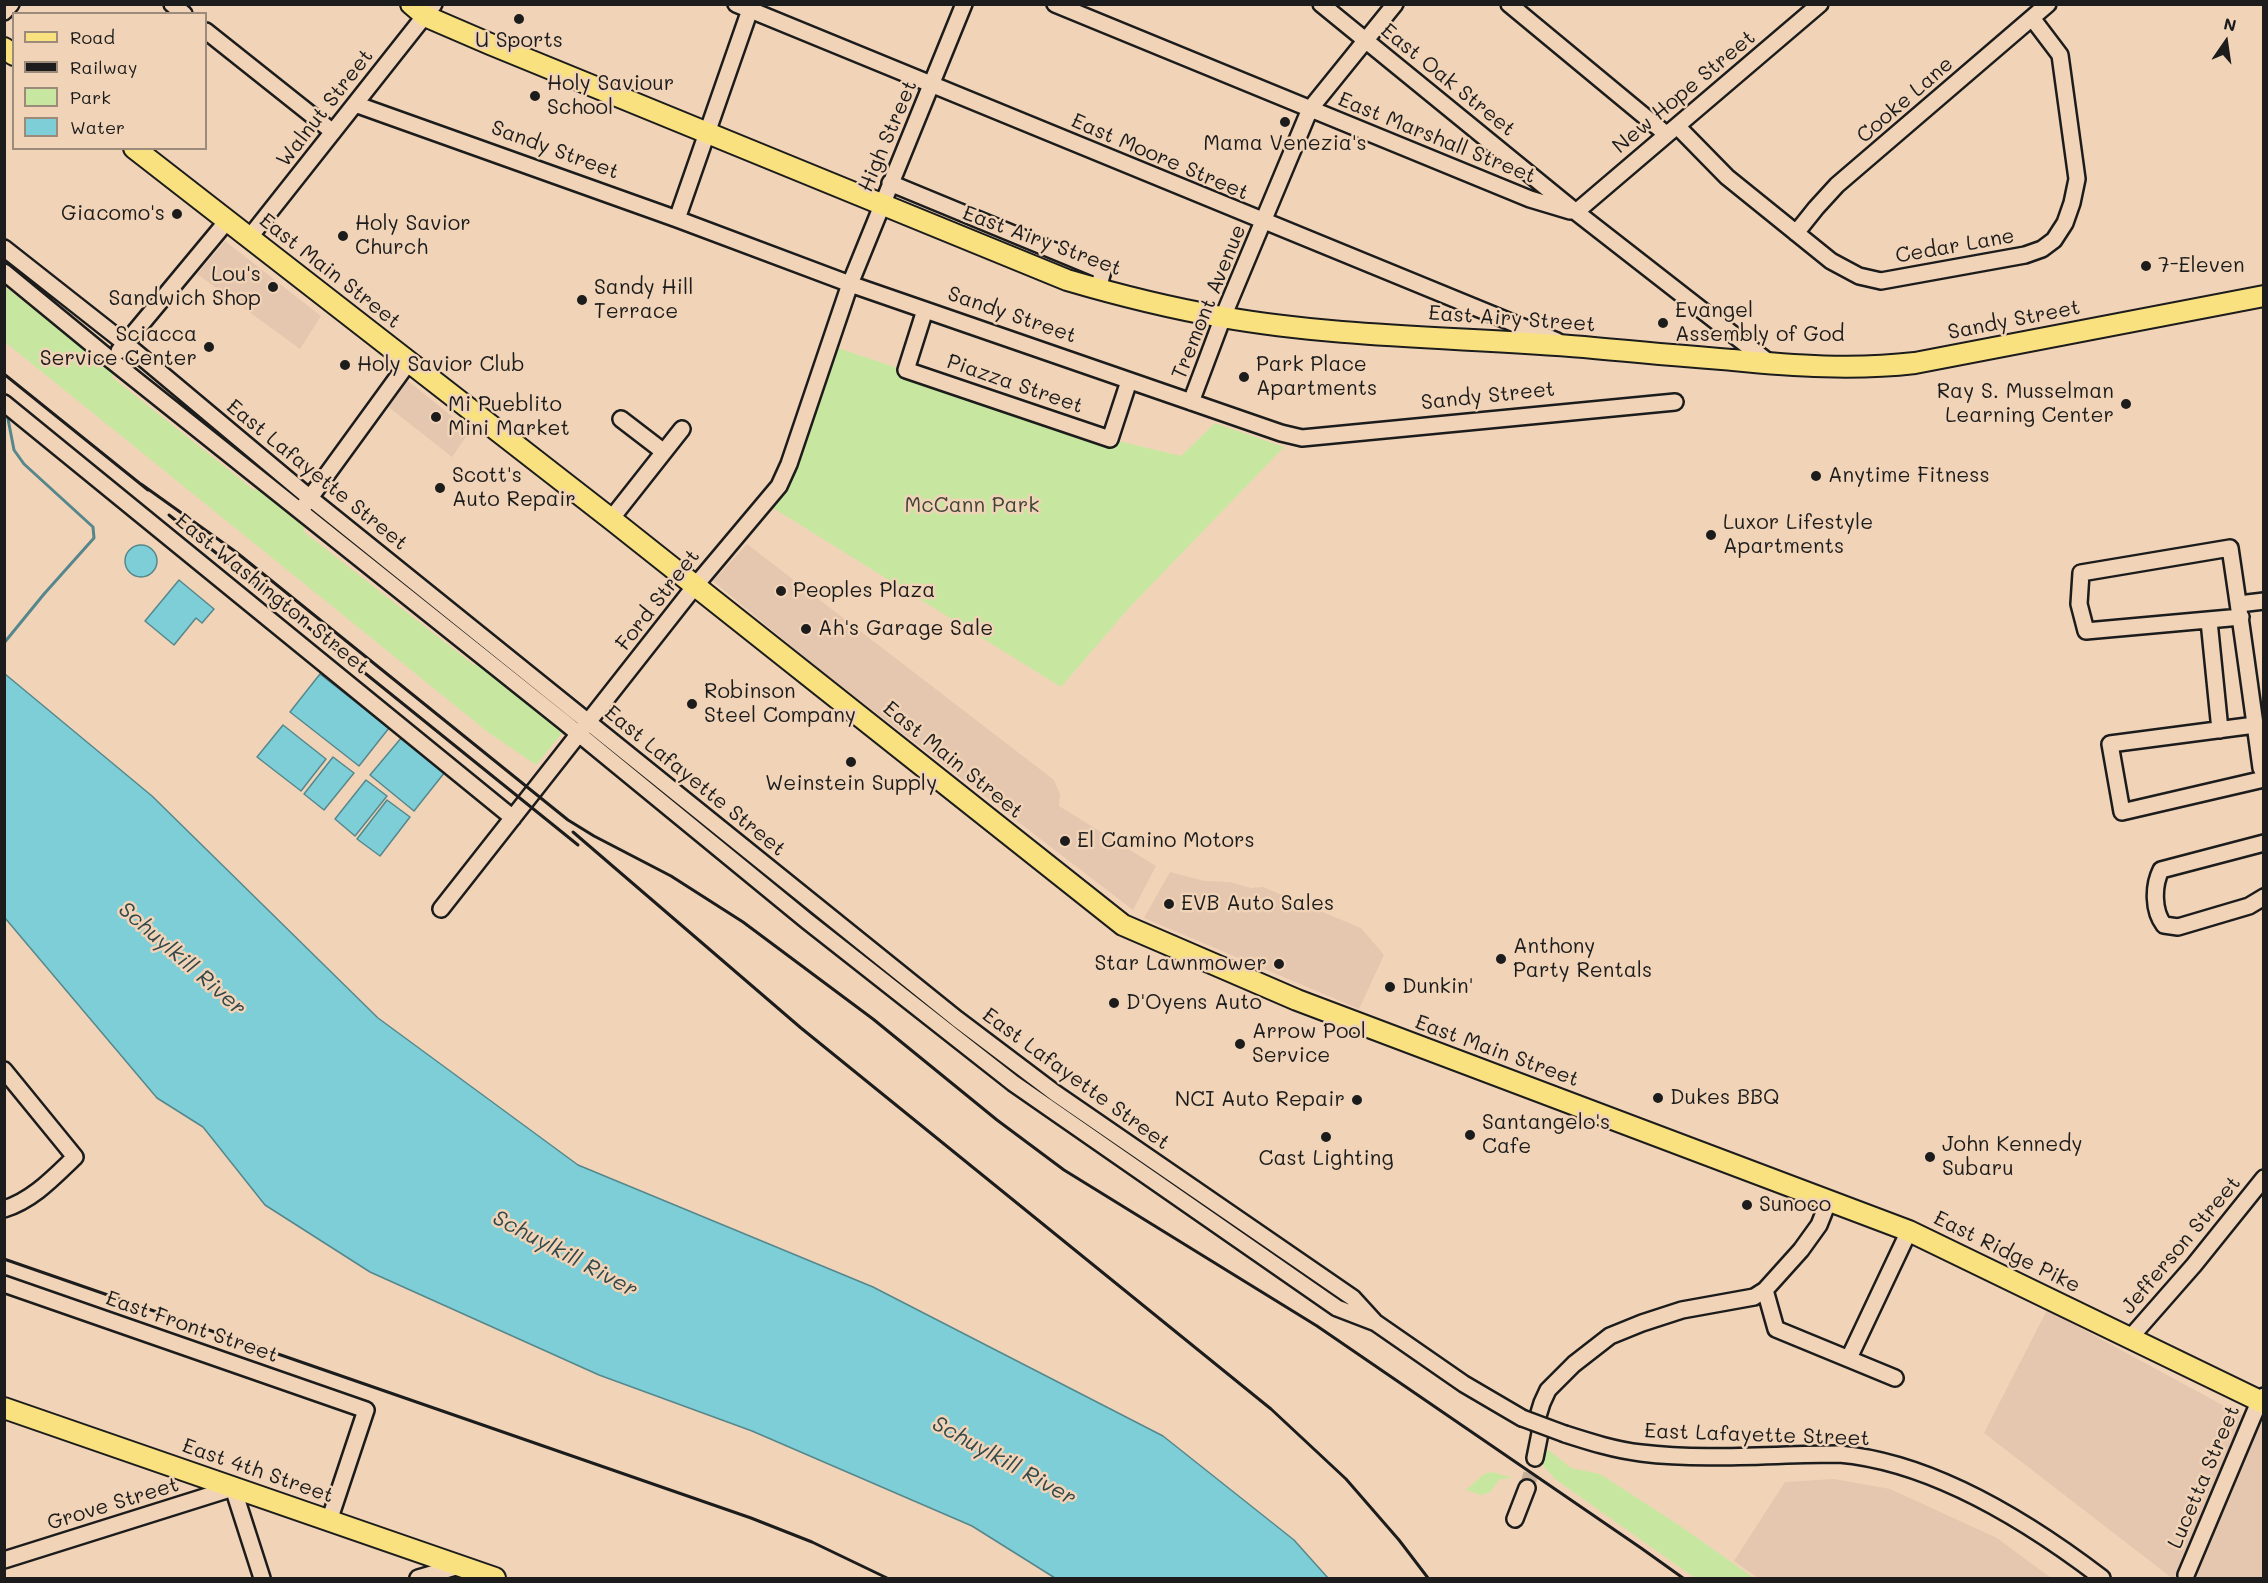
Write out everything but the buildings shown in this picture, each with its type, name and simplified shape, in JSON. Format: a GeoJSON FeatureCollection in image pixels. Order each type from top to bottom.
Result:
{"type":"FeatureCollection","features":[{"type":"Feature","properties":{"kind":"main road","name":"East Airy Street"},"geometry":{"type":"LineString","coordinates":[[423,8],[707,134],[1068,280],[1130,298],[1223,317],[1303,327],[1569,346],[1771,364]]}},
{"type":"Feature","properties":{"kind":"main road","name":"East Main Street"},"geometry":{"type":"LineString","coordinates":[[137,150],[611,519],[1123,925],[1297,1000],[1722,1161]]}},
{"type":"Feature","properties":{"kind":"main road","name":"Sandy Street"},"geometry":{"type":"LineString","coordinates":[[1771,364],[1860,368],[1915,363],[2264,296]]}},
{"type":"Feature","properties":{"kind":"main road","name":"East Ridge Pike"},"geometry":{"type":"LineString","coordinates":[[1722,1161],[1909,1231],[2262,1400]]}},
{"type":"Feature","properties":{"kind":"main road","name":"East 4th Street"},"geometry":{"type":"LineString","coordinates":[[6,1410],[495,1578]]}},
{"type":"Feature","properties":{"kind":"street"},"geometry":{"type":"LineString","coordinates":[[4,12],[11,4]]}},
{"type":"Feature","properties":{"kind":"street","name":"High Street"},"geometry":{"type":"LineString","coordinates":[[850,284],[964,4]]}},
{"type":"Feature","properties":{"kind":"street","name":"East Marshall Street"},"geometry":{"type":"LineString","coordinates":[[1055,4],[1530,199],[1576,212],[1771,364]]}},
{"type":"Feature","properties":{"kind":"street","name":"East Oak Street"},"geometry":{"type":"LineString","coordinates":[[1321,4],[1576,212]]}},
{"type":"Feature","properties":{"kind":"street","name":"Tremont Avenue"},"geometry":{"type":"LineString","coordinates":[[1191,402],[1223,317],[1310,109],[1395,4]]}},
{"type":"Feature","properties":{"kind":"street","name":"Cedar Lane"},"geometry":{"type":"LineString","coordinates":[[1509,4],[1672,130],[1831,261],[1859,276],[1881,281],[2025,255],[2042,249],[2054,240],[2065,223],[2077,179],[2060,55],[2032,18]]}},
{"type":"Feature","properties":{"kind":"street","name":"New Hope Street"},"geometry":{"type":"LineString","coordinates":[[1576,212],[1820,4]]}},
{"type":"Feature","properties":{"kind":"street","name":"Cooke Lane"},"geometry":{"type":"LineString","coordinates":[[1796,233],[1837,185],[2048,4]]}},
{"type":"Feature","properties":{"kind":"street"},"geometry":{"type":"LineString","coordinates":[[677,219],[707,134],[746,6]]}},
{"type":"Feature","properties":{"kind":"street","name":"East Moore Street"},"geometry":{"type":"LineString","coordinates":[[746,6],[1263,222],[1569,346]]}},
{"type":"Feature","properties":{"kind":"street","name":"Walnut Street"},"geometry":{"type":"LineString","coordinates":[[249,238],[355,104],[423,8]]}},
{"type":"Feature","properties":{"kind":"street"},"geometry":{"type":"LineString","coordinates":[[207,32],[333,132]]}},
{"type":"Feature","properties":{"kind":"street","name":"Sandy Street"},"geometry":{"type":"LineString","coordinates":[[355,104],[677,219],[850,284],[1281,433],[1302,438],[1675,402]]}},
{"type":"Feature","properties":{"kind":"street"},"geometry":{"type":"LineString","coordinates":[[890,183],[1103,271],[1098,289]]}},
{"type":"Feature","properties":{"kind":"street"},"geometry":{"type":"LineString","coordinates":[[916,219],[926,198]]}},
{"type":"Feature","properties":{"kind":"street"},"geometry":{"type":"LineString","coordinates":[[111,360],[227,221]]}},
{"type":"Feature","properties":{"kind":"street","name":"East Lafayette Street"},"geometry":{"type":"LineString","coordinates":[[4,248],[126,344],[310,498],[957,1019],[1055,1093],[1353,1298],[1376,1323],[1464,1384],[1522,1418],[1611,1448],[1641,1453],[1701,1456],[1839,1454],[1890,1462],[1919,1472],[1990,1506],[2049,1539],[2102,1578]]}},
{"type":"Feature","properties":{"kind":"street","name":"East Lafayette Street"},"geometry":{"type":"LineString","coordinates":[[4,272],[816,928],[1013,1083],[1337,1308],[1376,1323]]}},
{"type":"Feature","properties":{"kind":"street","name":"Ford Street"},"geometry":{"type":"LineString","coordinates":[[441,909],[695,586],[779,486],[789,464],[850,284]]}},
{"type":"Feature","properties":{"kind":"street","name":"Piazza Street"},"geometry":{"type":"LineString","coordinates":[[925,310],[906,370],[1110,439],[1130,381]]}},
{"type":"Feature","properties":{"kind":"street"},"geometry":{"type":"LineString","coordinates":[[299,512],[408,363]]}},
{"type":"Feature","properties":{"kind":"street","name":"East Washington Street"},"geometry":{"type":"LineString","coordinates":[[4,403],[513,818]]}},
{"type":"Feature","properties":{"kind":"street"},"geometry":{"type":"LineString","coordinates":[[621,419],[664,452]]}},
{"type":"Feature","properties":{"kind":"street"},"geometry":{"type":"LineString","coordinates":[[611,519],[682,429]]}},
{"type":"Feature","properties":{"kind":"street"},"geometry":{"type":"LineString","coordinates":[[2255,724],[2110,744],[2122,812],[2263,772],[2255,724],[2257,675],[2240,610],[2230,548],[2081,573],[2079,604],[2086,631],[2209,621],[2240,610],[2264,602]]}},
{"type":"Feature","properties":{"kind":"street"},"geometry":{"type":"LineString","coordinates":[[2209,621],[2220,730]]}},
{"type":"Feature","properties":{"kind":"street"},"geometry":{"type":"LineString","coordinates":[[2264,843],[2161,870],[2155,882],[2158,917],[2164,925],[2178,927],[2249,906],[2264,897]]}},
{"type":"Feature","properties":{"kind":"street"},"geometry":{"type":"LineString","coordinates":[[4,1070],[75,1156],[38,1190],[15,1206],[4,1209]]}},
{"type":"Feature","properties":{"kind":"street","name":"Jefferson Street"},"geometry":{"type":"LineString","coordinates":[[2130,1338],[2264,1178]]}},
{"type":"Feature","properties":{"kind":"street"},"geometry":{"type":"LineString","coordinates":[[1535,1458],[1540,1433],[1538,1416],[1548,1390],[1592,1349],[1610,1336],[1682,1310],[1754,1297],[1765,1290],[1801,1250],[1819,1224],[1829,1200]]}},
{"type":"Feature","properties":{"kind":"street"},"geometry":{"type":"LineString","coordinates":[[1848,1358],[1909,1231]]}},
{"type":"Feature","properties":{"kind":"street","name":"East Front Street"},"geometry":{"type":"LineString","coordinates":[[4,1284],[366,1410],[329,1521]]}},
{"type":"Feature","properties":{"kind":"street"},"geometry":{"type":"LineString","coordinates":[[1765,1290],[1776,1329],[1895,1378]]}},
{"type":"Feature","properties":{"kind":"street","name":"Lucetta Street"},"geometry":{"type":"LineString","coordinates":[[2186,1575],[2262,1400]]}},
{"type":"Feature","properties":{"kind":"street"},"geometry":{"type":"LineString","coordinates":[[233,1488],[262,1578]]}},
{"type":"Feature","properties":{"kind":"street","name":"Grove Street"},"geometry":{"type":"LineString","coordinates":[[4,1560],[233,1488]]}},
{"type":"Feature","properties":{"kind":"street"},"geometry":{"type":"LineString","coordinates":[[1515,1519],[1527,1488]]}},
{"type":"Feature","properties":{"kind":"street"},"geometry":{"type":"LineString","coordinates":[[418,1578],[459,1566]]}},
{"type":"Feature","properties":{"kind":"shaded area"},"geometry":{"type":"Polygon","coordinates":[[[225,241],[321,316],[300,349],[197,274],[225,241]]]}},
{"type":"Feature","properties":{"kind":"shaded area"},"geometry":{"type":"Polygon","coordinates":[[[407,380],[470,431],[452,457],[386,405],[407,380]]]}},
{"type":"Feature","properties":{"kind":"shaded area"},"geometry":{"type":"Polygon","coordinates":[[[747,544],[1054,780],[1060,795],[1059,806],[1156,866],[1133,910],[819,669],[713,581],[747,544]]]}},
{"type":"Feature","properties":{"kind":"shaded area"},"geometry":{"type":"Polygon","coordinates":[[[1170,872],[1204,881],[1230,882],[1251,888],[1263,887],[1361,928],[1384,955],[1359,1009],[1144,918],[1170,872]]]}},
{"type":"Feature","properties":{"kind":"shaded area"},"geometry":{"type":"Polygon","coordinates":[[[2047,1310],[2239,1414],[2263,1422],[2263,1578],[2172,1578],[1984,1433],[2047,1310]]]}},
{"type":"Feature","properties":{"kind":"shaded area"},"geometry":{"type":"Polygon","coordinates":[[[1834,1479],[1890,1489],[1997,1538],[2051,1578],[1758,1578],[1734,1561],[1785,1482],[1834,1479]]]}},
{"type":"Feature","properties":{"kind":"green space"},"geometry":{"type":"Polygon","coordinates":[[[4,286],[40,314],[45,312],[117,370],[112,377],[304,527],[304,532],[474,665],[480,664],[563,732],[536,765],[489,733],[5,342],[4,286]]]}},
{"type":"Feature","properties":{"kind":"green space","name":"McCann Park"},"geometry":{"type":"Polygon","coordinates":[[[829,345],[1110,439],[1181,456],[1215,423],[1284,447],[1128,609],[1061,687],[765,503],[829,345]]]}},
{"type":"Feature","properties":{"kind":"green space"},"geometry":{"type":"Polygon","coordinates":[[[1542,1449],[1550,1451],[1571,1468],[1600,1474],[1679,1525],[1754,1578],[1695,1578],[1555,1479],[1539,1461],[1542,1449]]]}},
{"type":"Feature","properties":{"kind":"green space"},"geometry":{"type":"Polygon","coordinates":[[[1492,1472],[1513,1478],[1500,1479],[1490,1492],[1482,1495],[1466,1490],[1484,1474],[1492,1472]]]}},
{"type":"Feature","properties":{"kind":"water"},"geometry":{"type":"Polygon","coordinates":[[[141,545],[152,550],[157,561],[152,572],[141,577],[130,572],[125,561],[130,550],[141,545]]]}},
{"type":"Feature","properties":{"kind":"water"},"geometry":{"type":"Polygon","coordinates":[[[179,580],[214,609],[202,623],[196,618],[174,645],[145,621],[179,580]]]}},
{"type":"Feature","properties":{"kind":"water","name":"Schuylkill River"},"geometry":{"type":"Polygon","coordinates":[[[5,674],[152,796],[378,1018],[578,1165],[873,1287],[1163,1436],[1294,1540],[1328,1578],[1055,1578],[972,1526],[752,1431],[599,1375],[370,1272],[265,1205],[203,1127],[157,1098],[5,918],[5,674]]]}},
{"type":"Feature","properties":{"kind":"water"},"geometry":{"type":"Polygon","coordinates":[[[320,674],[389,728],[359,766],[290,712],[320,674]]]}},
{"type":"Feature","properties":{"kind":"water"},"geometry":{"type":"Polygon","coordinates":[[[283,725],[326,759],[301,791],[257,757],[283,725]]]}},
{"type":"Feature","properties":{"kind":"water"},"geometry":{"type":"Polygon","coordinates":[[[402,737],[445,772],[414,811],[370,775],[402,737]]]}},
{"type":"Feature","properties":{"kind":"water"},"geometry":{"type":"Polygon","coordinates":[[[333,757],[354,773],[324,810],[304,794],[333,757]]]}},
{"type":"Feature","properties":{"kind":"water"},"geometry":{"type":"Polygon","coordinates":[[[366,780],[387,796],[355,836],[335,819],[366,780]]]}},
{"type":"Feature","properties":{"kind":"water"},"geometry":{"type":"Polygon","coordinates":[[[387,800],[410,817],[380,856],[357,839],[387,800]]]}},
{"type":"Feature","properties":{"kind":"waterway"},"geometry":{"type":"LineString","coordinates":[[4,643],[94,538],[93,527],[24,464],[14,450],[8,419]]}},
{"type":"Feature","properties":{"kind":"tunnel"},"geometry":{"type":"LineString","coordinates":[[1527,1488],[1535,1458]]}},
{"type":"Feature","properties":{"kind":"railway"},"geometry":{"type":"LineString","coordinates":[[4,374],[148,490]]}},
{"type":"Feature","properties":{"kind":"railway"},"geometry":{"type":"LineString","coordinates":[[141,484],[236,552],[568,820],[671,876],[743,922],[873,1019],[997,1120],[1064,1170],[1317,1326],[1683,1578]]}},
{"type":"Feature","properties":{"kind":"railway"},"geometry":{"type":"LineString","coordinates":[[169,515],[578,845]]}},
{"type":"Feature","properties":{"kind":"railway"},"geometry":{"type":"LineString","coordinates":[[573,832],[801,1028],[1271,1409],[1346,1479],[1399,1540],[1428,1578]]}},
{"type":"Feature","properties":{"kind":"railway"},"geometry":{"type":"LineString","coordinates":[[4,1259],[751,1518],[812,1542],[887,1578]]}},
{"type":"Feature","properties":{"kind":"place","name":"U Sports"},"geometry":{"type":"Point","coordinates":[519,19]}},
{"type":"Feature","properties":{"kind":"place","name":"Holy Saviour School"},"geometry":{"type":"Point","coordinates":[535,96]}},
{"type":"Feature","properties":{"kind":"place","name":"Mama Venezia's"},"geometry":{"type":"Point","coordinates":[1285,122]}},
{"type":"Feature","properties":{"kind":"place","name":"Giacomo's"},"geometry":{"type":"Point","coordinates":[177,214]}},
{"type":"Feature","properties":{"kind":"place","name":"Holy Savior Church"},"geometry":{"type":"Point","coordinates":[343,236]}},
{"type":"Feature","properties":{"kind":"place","name":"7-Eleven"},"geometry":{"type":"Point","coordinates":[2146,266]}},
{"type":"Feature","properties":{"kind":"place","name":"Lou's Sandwich Shop"},"geometry":{"type":"Point","coordinates":[273,287]}},
{"type":"Feature","properties":{"kind":"place","name":"Sandy Hill Terrace"},"geometry":{"type":"Point","coordinates":[582,300]}},
{"type":"Feature","properties":{"kind":"place","name":"Evangel Assembly of God"},"geometry":{"type":"Point","coordinates":[1663,323]}},
{"type":"Feature","properties":{"kind":"place","name":"Sciacca Service Center"},"geometry":{"type":"Point","coordinates":[209,347]}},
{"type":"Feature","properties":{"kind":"place","name":"Holy Savior Club"},"geometry":{"type":"Point","coordinates":[345,365]}},
{"type":"Feature","properties":{"kind":"place","name":"Park Place Apartments"},"geometry":{"type":"Point","coordinates":[1244,377]}},
{"type":"Feature","properties":{"kind":"place","name":"Ray S. Musselman Learning Center"},"geometry":{"type":"Point","coordinates":[2126,404]}},
{"type":"Feature","properties":{"kind":"place","name":"Mi Pueblito Mini Market"},"geometry":{"type":"Point","coordinates":[436,417]}},
{"type":"Feature","properties":{"kind":"place","name":"Anytime Fitness"},"geometry":{"type":"Point","coordinates":[1816,476]}},
{"type":"Feature","properties":{"kind":"place","name":"Scott's Auto Repair"},"geometry":{"type":"Point","coordinates":[440,488]}},
{"type":"Feature","properties":{"kind":"place","name":"Luxor Lifestyle Apartments"},"geometry":{"type":"Point","coordinates":[1711,535]}},
{"type":"Feature","properties":{"kind":"place","name":"Peoples Plaza"},"geometry":{"type":"Point","coordinates":[781,591]}},
{"type":"Feature","properties":{"kind":"place","name":"Ah's Garage Sale"},"geometry":{"type":"Point","coordinates":[806,629]}},
{"type":"Feature","properties":{"kind":"place","name":"Robinson Steel Company"},"geometry":{"type":"Point","coordinates":[692,704]}},
{"type":"Feature","properties":{"kind":"place","name":"Weinstein Supply"},"geometry":{"type":"Point","coordinates":[851,762]}},
{"type":"Feature","properties":{"kind":"place","name":"El Camino Motors"},"geometry":{"type":"Point","coordinates":[1065,841]}},
{"type":"Feature","properties":{"kind":"place","name":"EVB Auto Sales"},"geometry":{"type":"Point","coordinates":[1169,904]}},
{"type":"Feature","properties":{"kind":"place","name":"Anthony Party Rentals"},"geometry":{"type":"Point","coordinates":[1501,959]}},
{"type":"Feature","properties":{"kind":"place","name":"Star Lawnmower"},"geometry":{"type":"Point","coordinates":[1279,964]}},
{"type":"Feature","properties":{"kind":"place","name":"Dunkin'"},"geometry":{"type":"Point","coordinates":[1390,987]}},
{"type":"Feature","properties":{"kind":"place","name":"D'Oyens Auto"},"geometry":{"type":"Point","coordinates":[1114,1003]}},
{"type":"Feature","properties":{"kind":"place","name":"Arrow Pool Service"},"geometry":{"type":"Point","coordinates":[1240,1044]}},
{"type":"Feature","properties":{"kind":"place","name":"Dukes BBQ"},"geometry":{"type":"Point","coordinates":[1658,1098]}},
{"type":"Feature","properties":{"kind":"place","name":"NCI Auto Repair"},"geometry":{"type":"Point","coordinates":[1357,1100]}},
{"type":"Feature","properties":{"kind":"place","name":"Santangelo's Cafe"},"geometry":{"type":"Point","coordinates":[1470,1135]}},
{"type":"Feature","properties":{"kind":"place","name":"Cast Lighting"},"geometry":{"type":"Point","coordinates":[1326,1137]}},
{"type":"Feature","properties":{"kind":"place","name":"John Kennedy Subaru"},"geometry":{"type":"Point","coordinates":[1930,1157]}},
{"type":"Feature","properties":{"kind":"place","name":"Sunoco"},"geometry":{"type":"Point","coordinates":[1747,1205]}}]}
